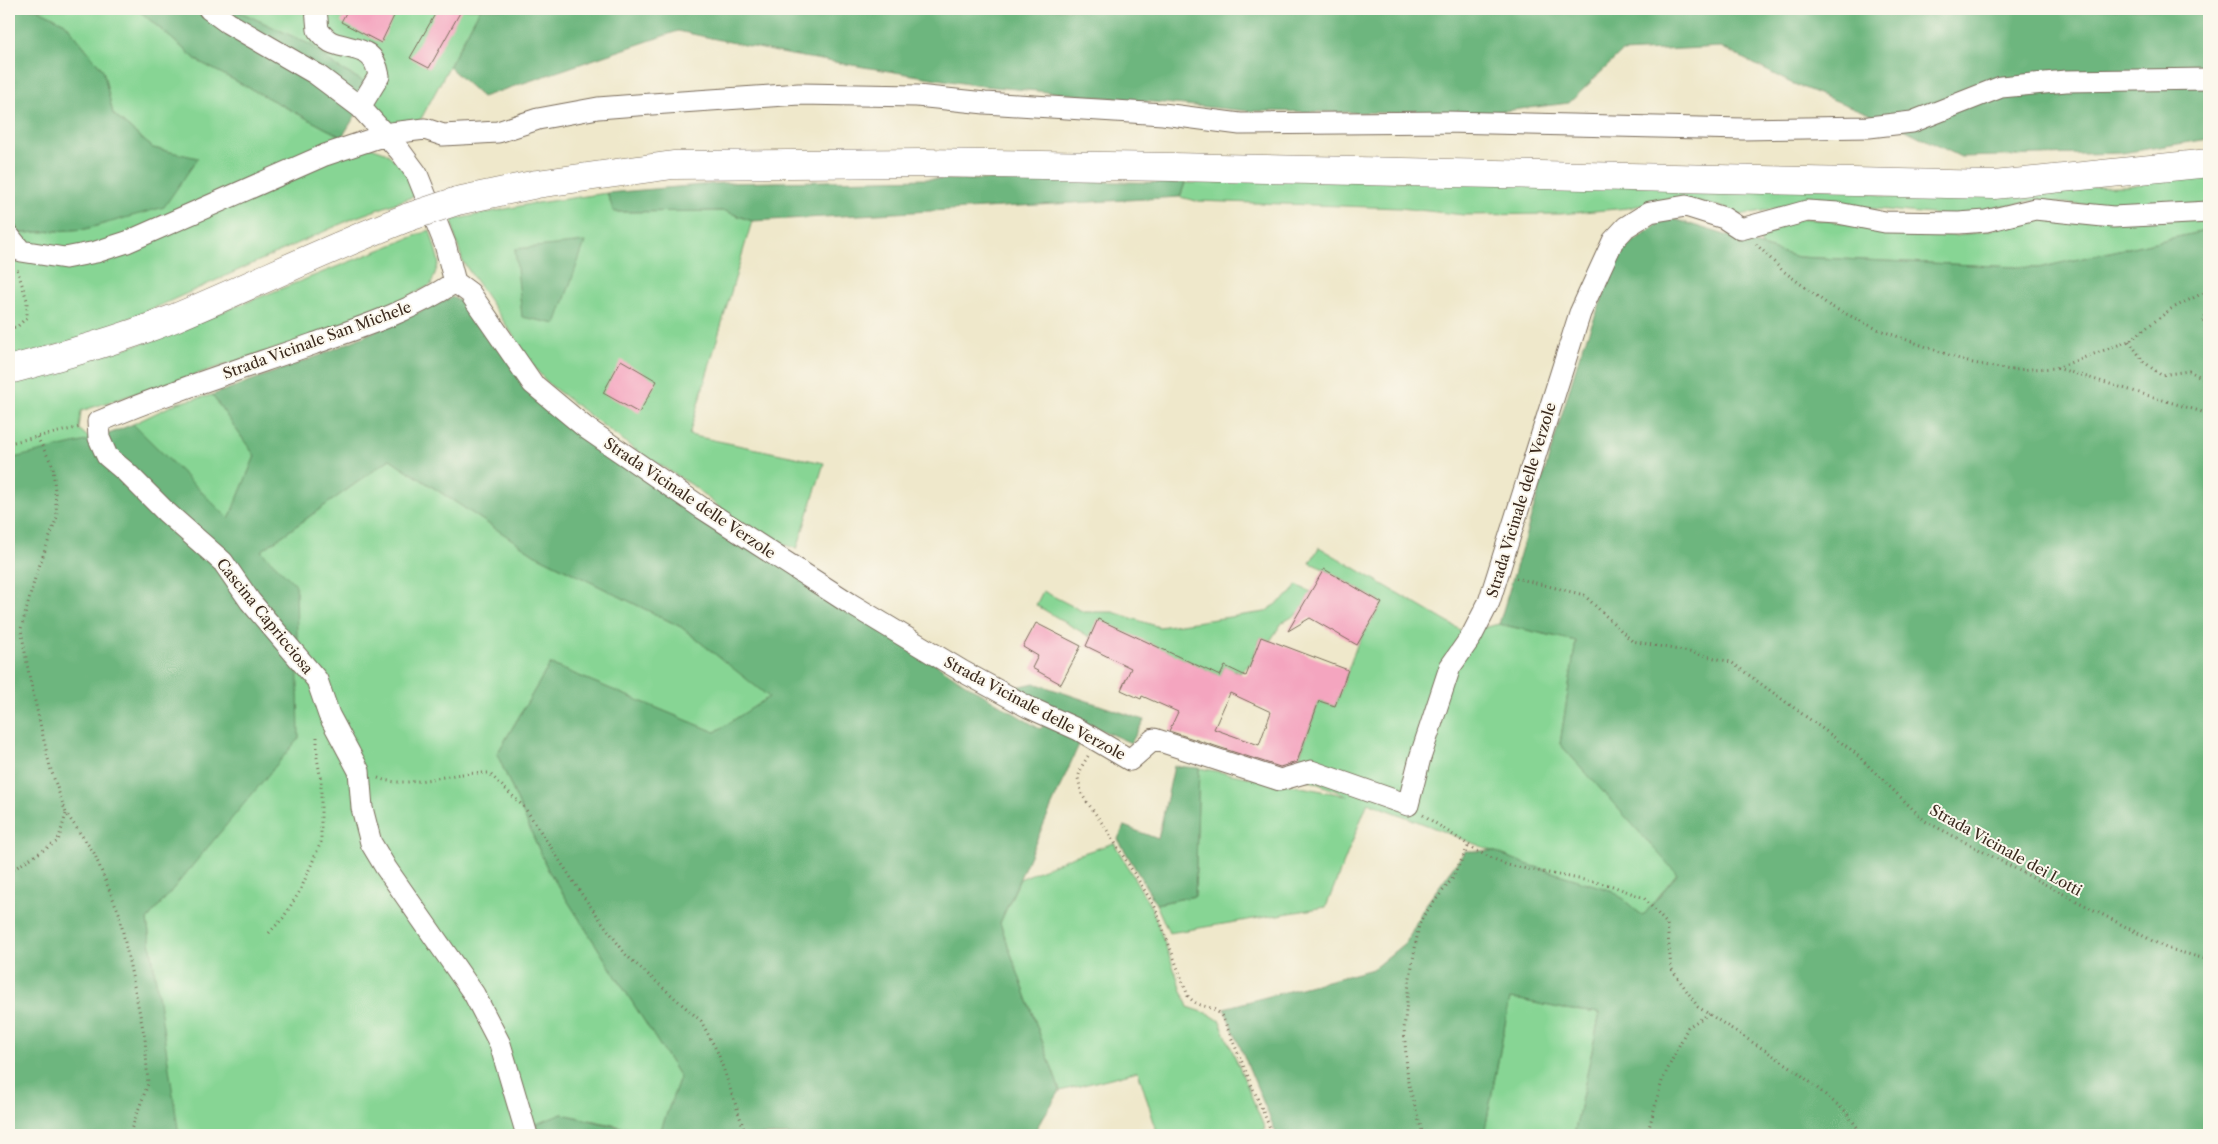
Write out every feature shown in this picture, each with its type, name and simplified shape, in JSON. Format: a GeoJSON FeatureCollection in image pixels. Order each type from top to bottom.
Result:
{"type":"FeatureCollection","features":[{"type":"Feature","properties":{"kind":"main road"},"geometry":{"type":"LineString","coordinates":[[9,370],[81,351],[171,319],[337,246],[409,217],[457,201],[537,184],[673,166],[924,164],[1994,185],[2209,162]]}},
{"type":"Feature","properties":{"kind":"street"},"geometry":{"type":"LineString","coordinates":[[209,9],[228,23],[316,74],[360,107],[417,174],[445,244],[455,282]]}},
{"type":"Feature","properties":{"kind":"street"},"geometry":{"type":"LineString","coordinates":[[316,9],[318,30],[324,36],[331,42],[363,49],[377,63],[379,76],[360,107]]}},
{"type":"Feature","properties":{"kind":"street"},"geometry":{"type":"LineString","coordinates":[[15,243],[65,258],[96,252],[127,242],[325,155],[386,136],[424,129],[443,135],[498,132],[538,119],[598,108],[799,94],[917,96],[985,103],[1163,114],[1240,124],[1446,122],[1743,130],[1869,127],[1912,122],[2001,88],[2066,81],[2209,79]]}},
{"type":"Feature","properties":{"kind":"street","name":"Strada Vicinale delle Verzole"},"geometry":{"type":"LineString","coordinates":[[455,282],[470,293],[532,384],[586,428],[702,508],[849,603],[962,671],[1028,706],[1079,730],[1130,760],[1154,739],[1280,780],[1311,771],[1408,805],[1420,758],[1450,667],[1471,637],[1489,602],[1580,313],[1612,241],[1626,227],[1650,212],[1686,206],[1724,218],[1741,229]]}},
{"type":"Feature","properties":{"kind":"street"},"geometry":{"type":"LineString","coordinates":[[1741,229],[1807,211],[1838,213],[1885,222],[1959,223],[1986,221],[2034,209],[2113,217],[2209,212]]}},
{"type":"Feature","properties":{"kind":"street","name":"Strada Vicinale San Michele"},"geometry":{"type":"LineString","coordinates":[[98,422],[144,402],[390,316],[437,294],[455,282]]}},
{"type":"Feature","properties":{"kind":"street","name":"Cascina Capricciosa"},"geometry":{"type":"LineString","coordinates":[[98,422],[99,438],[107,456],[166,512],[223,562],[250,601],[317,680],[327,708],[359,771],[362,808],[371,843],[474,994],[500,1044],[527,1135]]}},
{"type":"Feature","properties":{"kind":"path"},"geometry":{"type":"LineString","coordinates":[[1741,229],[1782,270],[1830,306],[1877,329],[1968,362],[2010,370],[2056,368],[2129,341],[2171,309],[2209,290]]}},
{"type":"Feature","properties":{"kind":"path"},"geometry":{"type":"LineString","coordinates":[[9,328],[17,327],[27,316],[27,300],[14,263],[15,243]]}},
{"type":"Feature","properties":{"kind":"path"},"geometry":{"type":"LineString","coordinates":[[2209,302],[2204,321],[2209,332]]}},
{"type":"Feature","properties":{"kind":"path"},"geometry":{"type":"LineString","coordinates":[[2129,341],[2144,362],[2161,376],[2188,371],[2209,381]]}},
{"type":"Feature","properties":{"kind":"path"},"geometry":{"type":"LineString","coordinates":[[2056,368],[2209,414]]}},
{"type":"Feature","properties":{"kind":"path"},"geometry":{"type":"LineString","coordinates":[[9,444],[98,422]]}},
{"type":"Feature","properties":{"kind":"path"},"geometry":{"type":"LineString","coordinates":[[38,437],[53,466],[57,517],[34,578],[21,629],[29,675],[48,758],[66,813],[94,853],[119,913],[145,1038],[148,1084],[129,1135]]}},
{"type":"Feature","properties":{"kind":"path","name":"Strada Vicinale dei Lotti"},"geometry":{"type":"LineString","coordinates":[[1499,573],[1584,596],[1632,641],[1731,662],[1853,751],[1925,821],[2166,948],[2209,960]]}},
{"type":"Feature","properties":{"kind":"path"},"geometry":{"type":"LineString","coordinates":[[269,933],[283,918],[300,891],[321,842],[321,781],[317,757],[317,733],[327,708]]}},
{"type":"Feature","properties":{"kind":"path"},"geometry":{"type":"LineString","coordinates":[[1098,742],[1082,766],[1078,778],[1082,796],[1107,830],[1155,907],[1188,996],[1196,1005],[1215,1009],[1223,1018],[1272,1135]]}},
{"type":"Feature","properties":{"kind":"path"},"geometry":{"type":"LineString","coordinates":[[359,771],[387,782],[420,780],[465,773],[489,773],[525,808],[583,896],[627,956],[701,1021],[718,1054],[746,1135]]}},
{"type":"Feature","properties":{"kind":"path"},"geometry":{"type":"LineString","coordinates":[[1408,805],[1469,845],[1507,865],[1610,885],[1644,898],[1667,924],[1671,968],[1698,1006],[1794,1069],[1845,1112],[1863,1135]]}},
{"type":"Feature","properties":{"kind":"path"},"geometry":{"type":"LineString","coordinates":[[9,872],[58,841],[66,813]]}},
{"type":"Feature","properties":{"kind":"path"},"geometry":{"type":"LineString","coordinates":[[1423,1135],[1408,1082],[1404,1028],[1409,983],[1419,925],[1424,915],[1452,879],[1469,845]]}},
{"type":"Feature","properties":{"kind":"path"},"geometry":{"type":"LineString","coordinates":[[1647,1135],[1662,1081],[1688,1027],[1709,1014]]}},
{"type":"Feature","properties":{"kind":"green space"},"geometry":{"type":"Polygon","coordinates":[[[9,9],[37,9],[65,23],[103,70],[113,114],[153,148],[198,158],[164,207],[86,229],[9,234],[9,9]]]}},
{"type":"Feature","properties":{"kind":"green space"},"geometry":{"type":"Polygon","coordinates":[[[37,9],[137,9],[198,61],[342,137],[385,152],[402,166],[418,195],[354,218],[159,306],[73,341],[9,359],[9,234],[86,229],[197,159],[153,148],[113,114],[103,70],[65,23],[37,9]]]}},
{"type":"Feature","properties":{"kind":"green space"},"geometry":{"type":"Polygon","coordinates":[[[137,9],[234,9],[311,45],[335,66],[368,84],[367,97],[342,137],[198,61],[137,9]]]}},
{"type":"Feature","properties":{"kind":"green space"},"geometry":{"type":"Polygon","coordinates":[[[234,9],[480,9],[415,130],[391,133],[363,104],[368,84],[335,66],[311,45],[234,9]]]}},
{"type":"Feature","properties":{"kind":"green space"},"geometry":{"type":"Polygon","coordinates":[[[480,9],[2209,9],[2209,139],[2122,153],[1961,157],[1889,122],[1789,82],[1721,47],[1622,52],[1569,103],[1479,114],[1248,111],[974,85],[791,55],[678,31],[482,97],[449,67],[480,9]]]}},
{"type":"Feature","properties":{"kind":"green space"},"geometry":{"type":"Polygon","coordinates":[[[2209,173],[2209,203],[2153,209],[2030,201],[1952,216],[1833,205],[1801,204],[1740,215],[1721,207],[1671,198],[1628,208],[1560,214],[1464,215],[1400,208],[1196,201],[1180,197],[1185,183],[1301,180],[1848,188],[1890,197],[1933,199],[2061,187],[2128,186],[2209,173]]]}},
{"type":"Feature","properties":{"kind":"green space"},"geometry":{"type":"Polygon","coordinates":[[[929,179],[1185,183],[1180,197],[752,221],[725,211],[614,212],[607,193],[724,183],[929,179]]]}},
{"type":"Feature","properties":{"kind":"green space"},"geometry":{"type":"Polygon","coordinates":[[[607,193],[615,212],[725,211],[752,221],[689,435],[824,463],[797,549],[775,541],[731,517],[692,485],[634,449],[550,385],[538,372],[463,262],[452,220],[530,204],[607,193]]]}},
{"type":"Feature","properties":{"kind":"green space"},"geometry":{"type":"Polygon","coordinates":[[[1667,217],[1797,257],[2038,268],[2209,230],[2209,1135],[1574,1135],[1600,1013],[1564,1009],[1510,998],[1484,1135],[1277,1135],[1224,1008],[1373,969],[1407,941],[1424,907],[1465,851],[1493,851],[1526,864],[1613,891],[1643,916],[1677,874],[1560,744],[1576,641],[1499,624],[1580,354],[1622,250],[1667,217]]]}},
{"type":"Feature","properties":{"kind":"green space"},"geometry":{"type":"Polygon","coordinates":[[[2037,217],[2209,218],[2209,230],[2039,268],[1797,257],[1762,246],[1757,233],[1803,218],[1956,236],[1990,230],[2037,217]]]}},
{"type":"Feature","properties":{"kind":"green space"},"geometry":{"type":"Polygon","coordinates":[[[430,230],[439,262],[431,285],[386,308],[319,335],[81,411],[79,429],[91,440],[9,487],[9,383],[146,342],[430,230]]]}},
{"type":"Feature","properties":{"kind":"green space"},"geometry":{"type":"Polygon","coordinates":[[[585,242],[556,324],[522,317],[515,249],[585,242]]]}},
{"type":"Feature","properties":{"kind":"green space"},"geometry":{"type":"Polygon","coordinates":[[[453,297],[468,306],[529,388],[964,683],[1040,729],[1051,718],[1034,699],[1017,687],[1034,683],[1144,720],[1131,743],[1088,724],[1000,923],[1060,1091],[1032,1135],[659,1135],[680,1077],[548,870],[497,754],[550,664],[715,732],[769,697],[681,627],[534,554],[390,459],[261,551],[296,585],[299,738],[147,920],[179,1135],[9,1135],[9,459],[99,438],[133,424],[229,519],[255,456],[212,395],[321,355],[453,297]]]}},
{"type":"Feature","properties":{"kind":"green space"},"geometry":{"type":"Polygon","coordinates":[[[212,395],[255,456],[229,520],[133,424],[177,403],[212,395]]]}},
{"type":"Feature","properties":{"kind":"green space"},"geometry":{"type":"Polygon","coordinates":[[[390,459],[534,554],[681,627],[770,697],[715,732],[550,664],[497,754],[548,870],[680,1077],[659,1135],[562,1114],[533,1135],[178,1135],[147,920],[299,737],[261,551],[390,459]]]}},
{"type":"Feature","properties":{"kind":"green space"},"geometry":{"type":"Polygon","coordinates":[[[1319,547],[1464,632],[1499,624],[1576,641],[1560,744],[1677,873],[1643,916],[1613,891],[1526,864],[1368,802],[1326,907],[1169,933],[1156,904],[1195,896],[1199,768],[1349,796],[1293,774],[1319,701],[1335,706],[1357,645],[1382,603],[1324,569],[1310,563],[1319,547]]]}},
{"type":"Feature","properties":{"kind":"green space"},"geometry":{"type":"Polygon","coordinates":[[[1296,585],[1311,592],[1300,612],[1282,623],[1270,641],[1261,637],[1251,663],[1240,673],[1225,666],[1220,676],[1098,620],[1090,637],[1036,605],[1043,591],[1084,612],[1113,612],[1159,627],[1265,612],[1292,593],[1296,585]]]}},
{"type":"Feature","properties":{"kind":"green space"},"geometry":{"type":"Polygon","coordinates":[[[1174,766],[1199,768],[1195,896],[1156,904],[1118,839],[1124,826],[1158,839],[1174,766]]]}},
{"type":"Feature","properties":{"kind":"green space"},"geometry":{"type":"Polygon","coordinates":[[[1114,843],[1152,909],[1188,1007],[1209,1014],[1220,1021],[1265,1129],[1249,1135],[1158,1135],[1138,1071],[1060,1091],[1000,923],[1020,879],[1071,857],[1114,843]]]}},
{"type":"Feature","properties":{"kind":"green space"},"geometry":{"type":"Polygon","coordinates":[[[1510,998],[1564,1009],[1600,1013],[1574,1135],[1484,1135],[1510,998]]]}},
{"type":"Feature","properties":{"kind":"green space"},"geometry":{"type":"Polygon","coordinates":[[[562,1114],[652,1135],[533,1135],[531,1126],[562,1114]]]}},
{"type":"Feature","properties":{"kind":"building"},"geometry":{"type":"Polygon","coordinates":[[[348,9],[380,9],[394,16],[381,43],[341,22],[348,9]]]}},
{"type":"Feature","properties":{"kind":"building"},"geometry":{"type":"Polygon","coordinates":[[[438,9],[462,9],[429,68],[410,58],[438,9]]]}},
{"type":"Feature","properties":{"kind":"building"},"geometry":{"type":"Polygon","coordinates":[[[621,360],[657,381],[639,413],[603,393],[621,360]]]}},
{"type":"Feature","properties":{"kind":"building"},"geometry":{"type":"Polygon","coordinates":[[[1324,569],[1382,603],[1357,645],[1310,618],[1288,631],[1324,569]]]}},
{"type":"Feature","properties":{"kind":"building"},"geometry":{"type":"Polygon","coordinates":[[[1098,619],[1220,676],[1225,666],[1246,676],[1261,637],[1348,670],[1335,706],[1319,701],[1297,762],[1280,767],[1169,731],[1178,712],[1142,696],[1141,699],[1121,690],[1131,668],[1086,646],[1098,619]],[[1230,693],[1214,729],[1259,745],[1271,712],[1230,693]]]}},
{"type":"Feature","properties":{"kind":"building"},"geometry":{"type":"Polygon","coordinates":[[[1036,623],[1081,646],[1061,684],[1032,668],[1038,656],[1023,647],[1036,623]]]}}]}
